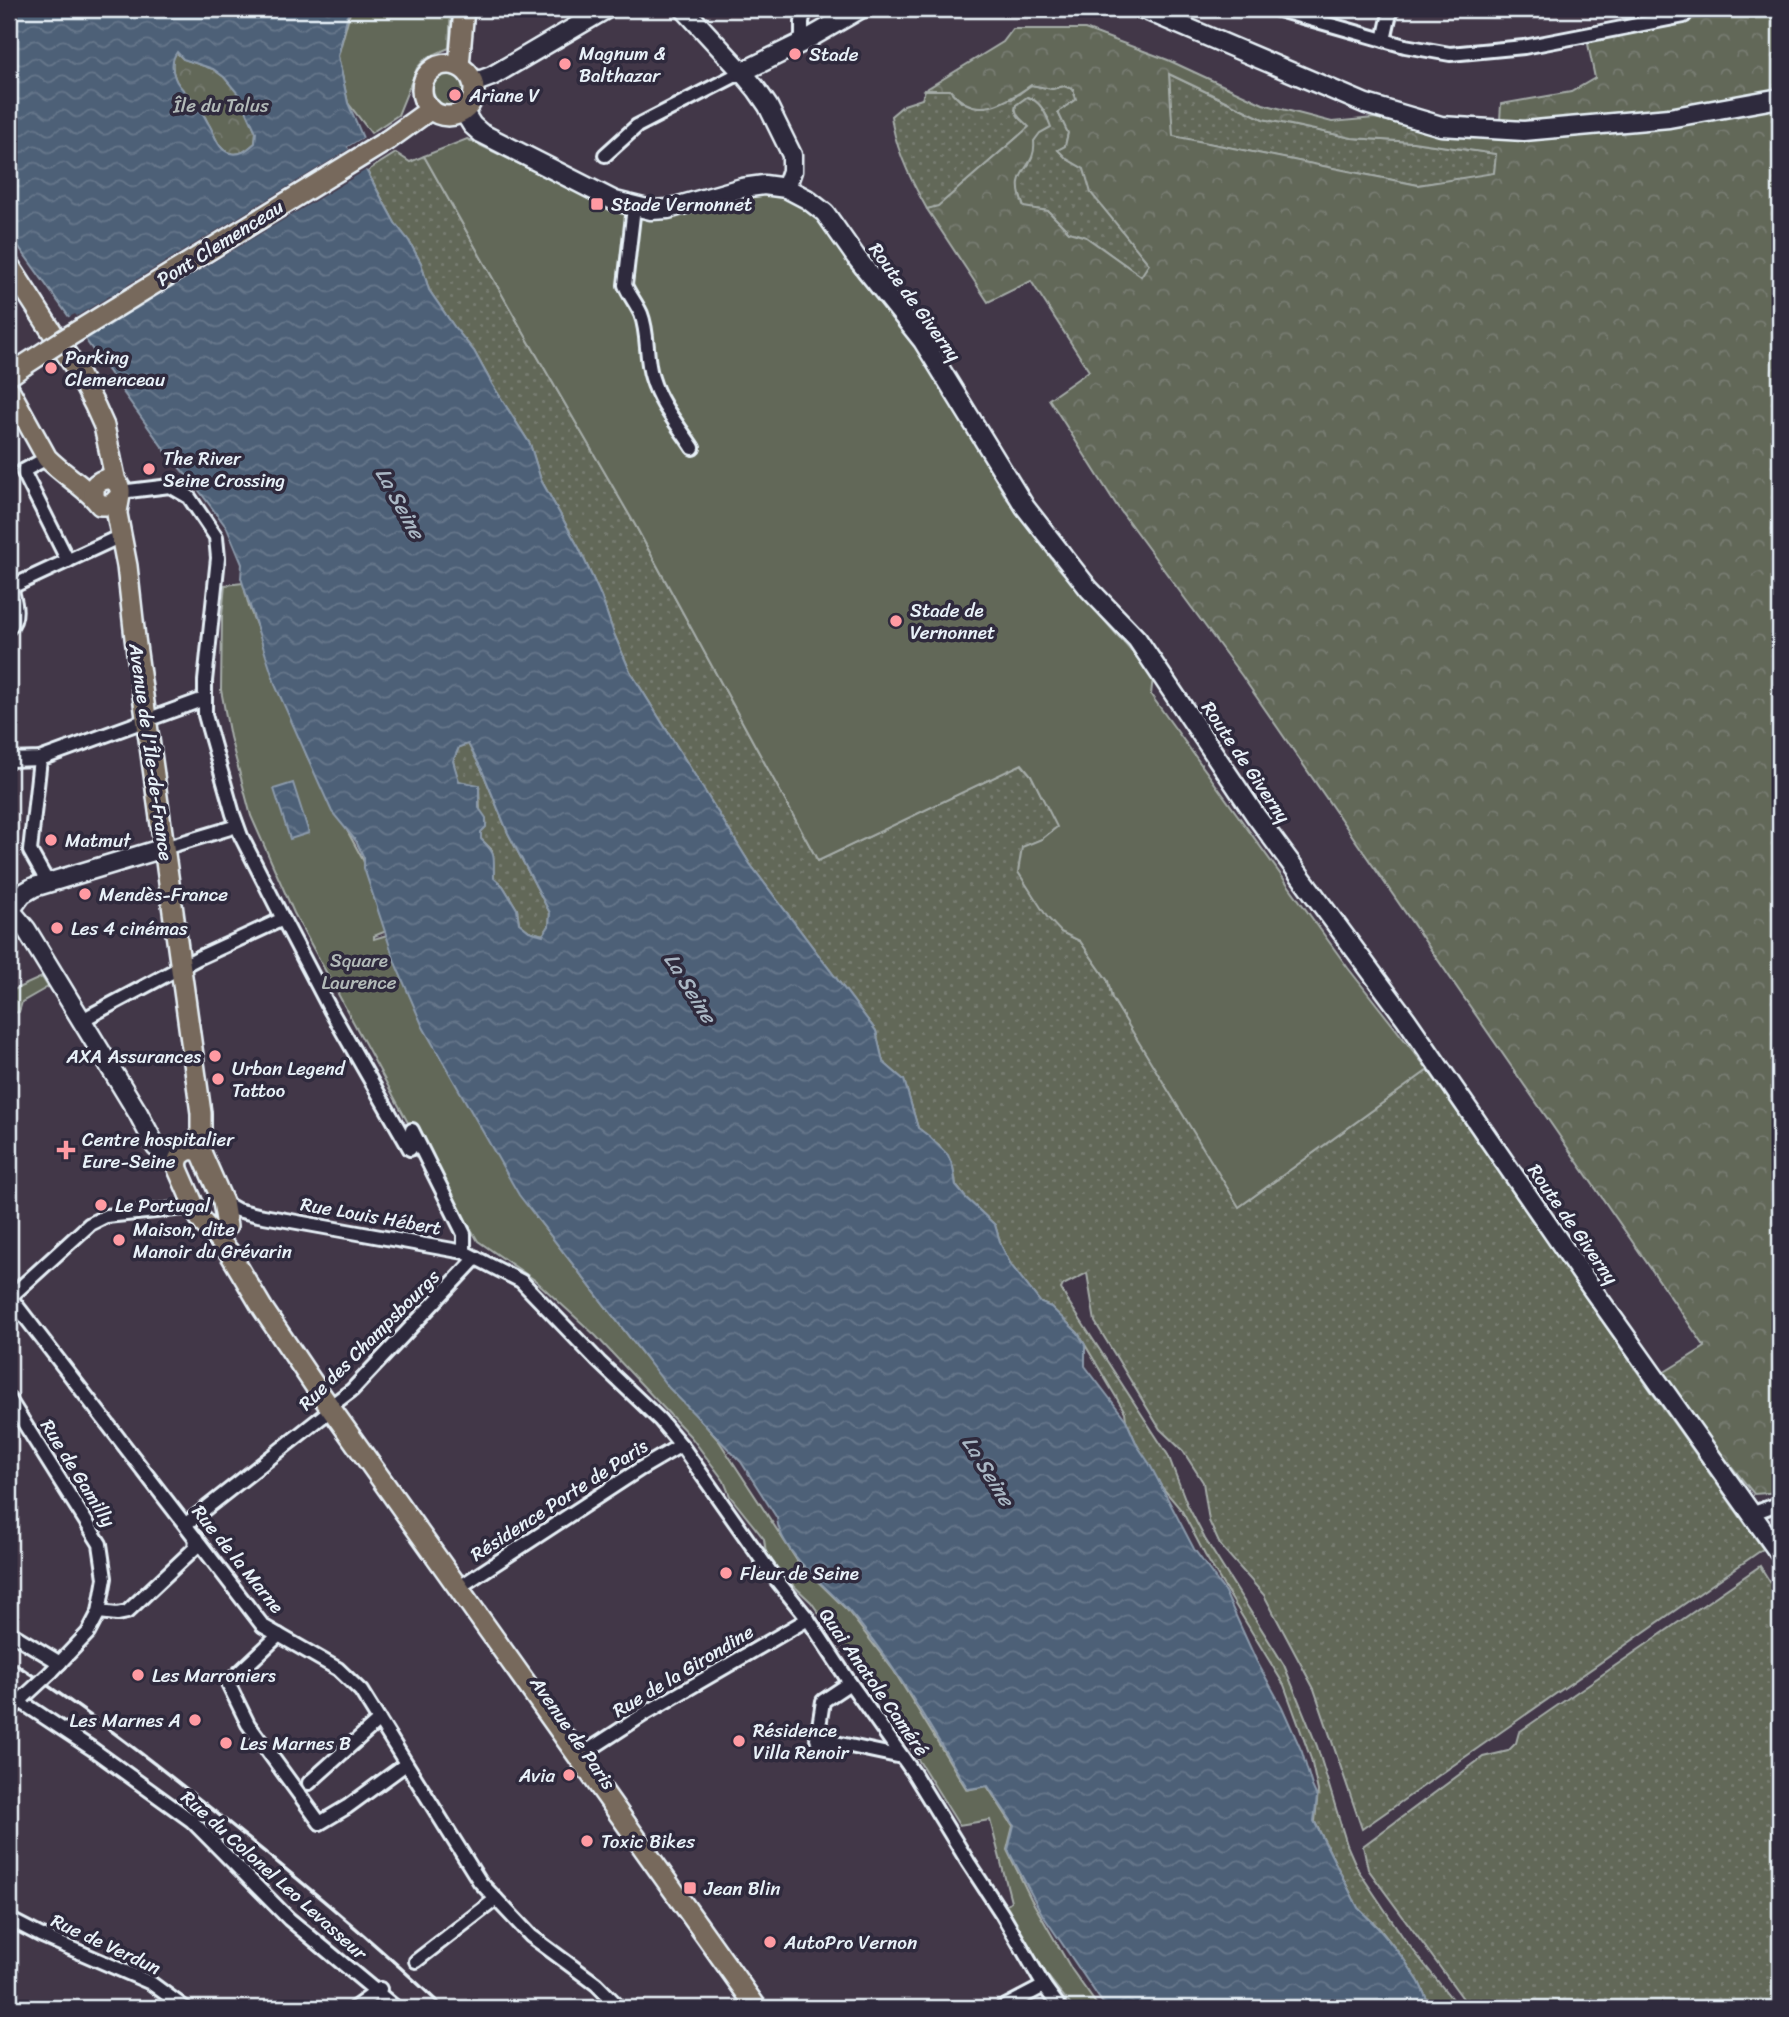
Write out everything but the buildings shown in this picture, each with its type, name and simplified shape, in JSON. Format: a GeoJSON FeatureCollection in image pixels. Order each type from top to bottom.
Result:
{"type":"FeatureCollection","features":[{"type":"Feature","properties":{"kind":"main road"},"geometry":{"type":"LineString","coordinates":[[459,66],[464,9]]}},
{"type":"Feature","properties":{"kind":"main road"},"geometry":{"type":"LineString","coordinates":[[473,83],[492,76],[606,9]]}},
{"type":"Feature","properties":{"kind":"main road"},"geometry":{"type":"LineString","coordinates":[[464,112],[481,133],[615,201],[634,207],[668,209],[742,188],[764,185],[786,188],[792,171],[792,155],[768,106],[742,72],[684,9]]}},
{"type":"Feature","properties":{"kind":"main road"},"geometry":{"type":"LineString","coordinates":[[742,72],[860,9]]}},
{"type":"Feature","properties":{"kind":"main road"},"geometry":{"type":"LineString","coordinates":[[1143,9],[1366,104],[1441,126],[1524,131],[1669,118],[1780,97]]}},
{"type":"Feature","properties":{"kind":"main road"},"geometry":{"type":"LineString","coordinates":[[441,65],[459,66],[466,71],[473,83],[473,97],[464,112],[445,116],[427,105],[422,93],[426,76],[441,65]]}},
{"type":"Feature","properties":{"kind":"main road","name":"Pont Clemenceau"},"geometry":{"type":"LineString","coordinates":[[16,371],[388,140],[431,109]]}},
{"type":"Feature","properties":{"kind":"main road","name":"Route de Giverny"},"geometry":{"type":"LineString","coordinates":[[786,188],[825,213],[856,257],[923,341],[1025,507],[1089,589],[1137,639],[1256,816],[1406,1019],[1590,1286],[1780,1554]]}},
{"type":"Feature","properties":{"kind":"main road"},"geometry":{"type":"LineString","coordinates":[[9,265],[76,369],[104,426],[110,462],[103,490],[56,467],[47,458],[9,389]]}},
{"type":"Feature","properties":{"kind":"main road","name":"Avenue de l'Île-de-France"},"geometry":{"type":"LineString","coordinates":[[103,490],[114,550],[128,583]]}},
{"type":"Feature","properties":{"kind":"main road","name":"Avenue de l'Île-de-France"},"geometry":{"type":"LineString","coordinates":[[103,490],[117,514],[128,583],[197,1087],[203,1134],[187,1155],[195,1207],[204,1224],[220,1229],[223,1202],[187,1155]]}},
{"type":"Feature","properties":{"kind":"main road"},"geometry":{"type":"LineString","coordinates":[[164,848],[34,887],[22,894],[10,911],[26,929],[156,1147],[187,1155]]}},
{"type":"Feature","properties":{"kind":"main road","name":"Avenue de Paris"},"geometry":{"type":"LineString","coordinates":[[220,1229],[229,1252],[263,1309],[332,1409],[582,1754],[757,2008]]}},
{"type":"Feature","properties":{"kind":"main road","name":"Avenue de Paris"},"geometry":{"type":"LineString","coordinates":[[582,1754],[769,2008]]}},
{"type":"Feature","properties":{"kind":"street"},"geometry":{"type":"LineString","coordinates":[[802,42],[806,9]]}},
{"type":"Feature","properties":{"kind":"street"},"geometry":{"type":"LineString","coordinates":[[1275,9],[1405,46],[1450,54],[1524,47],[1684,16]]}},
{"type":"Feature","properties":{"kind":"street"},"geometry":{"type":"LineString","coordinates":[[1384,40],[1391,9],[1388,9]]}},
{"type":"Feature","properties":{"kind":"street"},"geometry":{"type":"LineString","coordinates":[[605,155],[637,127],[742,72]]}},
{"type":"Feature","properties":{"kind":"street"},"geometry":{"type":"LineString","coordinates":[[634,207],[625,285],[641,314],[651,377],[662,402],[693,449]]}},
{"type":"Feature","properties":{"kind":"street"},"geometry":{"type":"LineString","coordinates":[[47,458],[23,471],[68,561]]}},
{"type":"Feature","properties":{"kind":"street"},"geometry":{"type":"LineString","coordinates":[[103,490],[170,486],[189,498],[213,531],[218,542],[216,581],[204,699],[208,727],[237,826],[331,1011],[410,1149],[412,1130],[464,1234],[470,1255]]}},
{"type":"Feature","properties":{"kind":"street"},"geometry":{"type":"LineString","coordinates":[[9,628],[16,614],[10,587],[112,540]]}},
{"type":"Feature","properties":{"kind":"street"},"geometry":{"type":"LineString","coordinates":[[9,760],[40,759],[204,699]]}},
{"type":"Feature","properties":{"kind":"street"},"geometry":{"type":"LineString","coordinates":[[40,759],[30,851],[46,883]]}},
{"type":"Feature","properties":{"kind":"street"},"geometry":{"type":"LineString","coordinates":[[164,848],[237,826]]}},
{"type":"Feature","properties":{"kind":"street"},"geometry":{"type":"LineString","coordinates":[[82,1020],[283,919]]}},
{"type":"Feature","properties":{"kind":"street","name":"Rue Louis Hébert"},"geometry":{"type":"LineString","coordinates":[[223,1202],[237,1210],[258,1215],[470,1255]]}},
{"type":"Feature","properties":{"kind":"street"},"geometry":{"type":"LineString","coordinates":[[9,1297],[90,1224],[106,1216],[195,1207]]}},
{"type":"Feature","properties":{"kind":"street","name":"Rue Louis Hébert"},"geometry":{"type":"LineString","coordinates":[[220,1229],[244,1216],[258,1215]]}},
{"type":"Feature","properties":{"kind":"street","name":"Rue des Champsbourgs"},"geometry":{"type":"LineString","coordinates":[[186,1524],[332,1409],[336,1402],[352,1390],[470,1255]]}},
{"type":"Feature","properties":{"kind":"street","name":"Quai Anatole Caméré"},"geometry":{"type":"LineString","coordinates":[[470,1255],[521,1281],[599,1362],[660,1420],[681,1445],[771,1573],[808,1619],[902,1757],[1060,2008]]}},
{"type":"Feature","properties":{"kind":"street","name":"Rue de la Marne"},"geometry":{"type":"LineString","coordinates":[[9,1297],[263,1626],[338,1669],[361,1691],[480,1882],[531,1936],[596,1984],[620,2008]]}},
{"type":"Feature","properties":{"kind":"street","name":"Rue de Gamilly"},"geometry":{"type":"LineString","coordinates":[[9,1399],[100,1545],[105,1578],[99,1612]]}},
{"type":"Feature","properties":{"kind":"street","name":"Résidence Porte de Paris"},"geometry":{"type":"LineString","coordinates":[[462,1585],[681,1445]]}},
{"type":"Feature","properties":{"kind":"street"},"geometry":{"type":"LineString","coordinates":[[1751,1514],[1780,1503]]}},
{"type":"Feature","properties":{"kind":"street"},"geometry":{"type":"LineString","coordinates":[[14,1706],[56,1668],[88,1633],[99,1612],[127,1612],[195,1548],[197,1538]]}},
{"type":"Feature","properties":{"kind":"street","name":"Rue de la Girondine"},"geometry":{"type":"LineString","coordinates":[[582,1754],[646,1713],[808,1619]]}},
{"type":"Feature","properties":{"kind":"street"},"geometry":{"type":"LineString","coordinates":[[9,1632],[56,1668]]}},
{"type":"Feature","properties":{"kind":"street"},"geometry":{"type":"LineString","coordinates":[[279,1635],[228,1683],[248,1724],[320,1823],[407,1764]]}},
{"type":"Feature","properties":{"kind":"street"},"geometry":{"type":"LineString","coordinates":[[850,1683],[823,1701],[817,1740],[902,1757]]}},
{"type":"Feature","properties":{"kind":"street","name":"Rue du Colonel Leo Levasseur"},"geometry":{"type":"LineString","coordinates":[[14,1706],[91,1748],[192,1822],[289,1919],[378,1990],[396,2008]]}},
{"type":"Feature","properties":{"kind":"street"},"geometry":{"type":"LineString","coordinates":[[309,1783],[379,1720]]}},
{"type":"Feature","properties":{"kind":"street"},"geometry":{"type":"LineString","coordinates":[[416,1961],[496,1899]]}},
{"type":"Feature","properties":{"kind":"street","name":"Rue de Verdun"},"geometry":{"type":"LineString","coordinates":[[9,1919],[151,1983],[185,2008]]}},
{"type":"Feature","properties":{"kind":"street"},"geometry":{"type":"LineString","coordinates":[[1002,2008],[1044,1986]]}},
{"type":"Feature","properties":{"kind":"street"},"geometry":{"type":"LineString","coordinates":[[354,2008],[378,1990]]}},
{"type":"Feature","properties":{"kind":"green space"},"geometry":{"type":"Polygon","coordinates":[[[351,9],[451,9],[449,48],[426,58],[417,68],[398,115],[371,133],[348,103],[338,56],[351,9]]]}},
{"type":"Feature","properties":{"kind":"green space"},"geometry":{"type":"Polygon","coordinates":[[[1703,9],[1780,9],[1780,1492],[1754,1494],[1658,1376],[1705,1347],[1242,676],[1117,506],[1049,399],[1089,371],[1031,281],[988,302],[927,209],[938,206],[1029,127],[1016,112],[1016,105],[1027,97],[1039,105],[1051,127],[1040,133],[1034,141],[1031,159],[1020,177],[1020,194],[1024,207],[1048,211],[1069,232],[1086,237],[1141,276],[1149,264],[1091,193],[1084,169],[1058,150],[1065,146],[1068,133],[1058,112],[1076,99],[1073,89],[1064,86],[1052,89],[1031,85],[1000,103],[979,107],[969,105],[950,90],[925,90],[1003,42],[1013,29],[1085,29],[1168,60],[1263,104],[1332,122],[1374,118],[1441,133],[1499,137],[1501,104],[1571,92],[1595,78],[1587,39],[1702,17],[1703,9]],[[1169,74],[1173,136],[1418,185],[1494,173],[1496,154],[1413,142],[1352,138],[1263,119],[1169,74]]]}},
{"type":"Feature","properties":{"kind":"green space","name":"Île du Talus"},"geometry":{"type":"Polygon","coordinates":[[[176,52],[183,59],[213,69],[240,95],[256,132],[255,143],[250,148],[234,154],[219,145],[199,108],[176,81],[172,65],[176,52]]]}},
{"type":"Feature","properties":{"kind":"green space"},"geometry":{"type":"Polygon","coordinates":[[[448,72],[462,77],[467,91],[462,105],[448,110],[434,105],[429,91],[434,77],[448,72]]]}},
{"type":"Feature","properties":{"kind":"green space"},"geometry":{"type":"Polygon","coordinates":[[[1169,74],[1263,119],[1352,138],[1413,142],[1497,154],[1494,174],[1418,185],[1172,136],[1169,74]]]}},
{"type":"Feature","properties":{"kind":"green space"},"geometry":{"type":"Polygon","coordinates":[[[1031,85],[1052,89],[1064,86],[1073,89],[1077,99],[1058,112],[1068,133],[1065,146],[1058,150],[1084,169],[1092,193],[1149,264],[1142,277],[1086,237],[1069,232],[1048,211],[1024,208],[1017,187],[1020,176],[1029,164],[1034,141],[1048,118],[1031,98],[1027,97],[1016,105],[1015,110],[1029,127],[938,207],[927,209],[904,164],[891,116],[904,105],[922,99],[925,90],[950,90],[961,102],[1012,99],[1031,85]]]}},
{"type":"Feature","properties":{"kind":"green space","name":"Stade de Vernonnet"},"geometry":{"type":"Polygon","coordinates":[[[467,139],[613,209],[776,194],[805,207],[825,226],[858,277],[921,351],[1005,496],[1056,565],[1153,676],[1151,695],[1348,968],[1428,1070],[1239,1207],[1112,998],[1108,981],[1080,941],[1061,932],[1047,917],[1018,872],[1022,847],[1042,839],[1057,827],[1031,775],[1022,764],[818,861],[634,523],[424,156],[467,139]]]}},
{"type":"Feature","properties":{"kind":"green space"},"geometry":{"type":"Polygon","coordinates":[[[396,153],[410,162],[424,156],[634,523],[818,861],[1021,764],[1031,775],[1058,827],[1042,839],[1023,847],[1061,932],[1080,941],[1108,981],[1112,998],[1240,1206],[1428,1070],[1763,1549],[1362,1829],[1314,1689],[1264,1595],[1220,1545],[1209,1521],[1203,1482],[1183,1451],[1160,1429],[1095,1322],[1087,1273],[1063,1285],[1061,1289],[1066,1298],[1168,1455],[1187,1504],[1205,1539],[1284,1665],[1317,1746],[1347,1845],[1358,1870],[1405,1940],[1459,2008],[1431,2008],[1419,1982],[1403,1958],[1379,1928],[1358,1908],[1315,1822],[1318,1791],[1311,1759],[1284,1685],[1205,1555],[1182,1511],[1161,1486],[1137,1445],[1125,1412],[1078,1333],[1051,1307],[1041,1303],[1011,1265],[995,1225],[956,1185],[953,1167],[939,1145],[918,1128],[904,1080],[883,1062],[876,1031],[750,864],[630,671],[579,548],[541,480],[530,444],[474,351],[429,290],[421,263],[395,223],[367,171],[396,153]]]}},
{"type":"Feature","properties":{"kind":"green space","name":"Square Laurence"},"geometry":{"type":"Polygon","coordinates":[[[243,583],[249,607],[307,756],[363,860],[389,930],[374,936],[374,939],[387,935],[414,1005],[536,1217],[645,1357],[719,1441],[798,1562],[847,1610],[894,1671],[967,1790],[987,1786],[1013,1826],[1007,1850],[1031,1899],[1072,1970],[1099,2008],[1073,2008],[1047,1975],[1004,1907],[1011,1901],[990,1820],[959,1825],[850,1657],[811,1602],[776,1569],[766,1553],[764,1539],[730,1496],[724,1481],[691,1437],[596,1336],[536,1281],[478,1241],[412,1130],[294,913],[251,816],[230,737],[221,690],[225,585],[243,583]]]}},
{"type":"Feature","properties":{"kind":"green space"},"geometry":{"type":"Polygon","coordinates":[[[468,743],[508,833],[550,913],[549,926],[543,935],[529,931],[519,923],[517,909],[503,886],[494,878],[492,850],[481,839],[479,786],[458,781],[453,761],[459,747],[468,743]]]}},
{"type":"Feature","properties":{"kind":"green space"},"geometry":{"type":"Polygon","coordinates":[[[42,977],[48,987],[22,1002],[19,1012],[9,1014],[9,992],[42,977]]]}},
{"type":"Feature","properties":{"kind":"green space"},"geometry":{"type":"Polygon","coordinates":[[[1760,1566],[1780,1598],[1780,2008],[1470,2008],[1368,1869],[1363,1846],[1483,1757],[1508,1751],[1516,1743],[1519,1732],[1760,1566]]]}},
{"type":"Feature","properties":{"kind":"water","name":"La Seine"},"geometry":{"type":"Polygon","coordinates":[[[9,9],[349,9],[338,56],[348,103],[363,138],[348,147],[366,170],[395,223],[409,241],[421,263],[429,290],[474,351],[530,444],[541,480],[579,548],[630,671],[750,864],[876,1031],[883,1062],[904,1080],[918,1128],[948,1155],[956,1186],[995,1225],[1011,1265],[1041,1303],[1051,1307],[1078,1333],[1085,1345],[1085,1366],[1126,1420],[1194,1549],[1225,1592],[1256,1660],[1282,1707],[1302,1752],[1317,1797],[1314,1821],[1358,1908],[1403,1958],[1419,1982],[1431,2008],[1106,2008],[1042,1914],[1008,1850],[1014,1825],[988,1786],[968,1789],[882,1652],[848,1610],[795,1556],[786,1543],[777,1518],[741,1462],[669,1388],[519,1195],[423,1027],[396,965],[364,868],[364,858],[356,841],[332,812],[276,687],[241,578],[242,564],[227,528],[169,456],[9,236],[9,9]],[[177,52],[173,65],[176,81],[199,108],[219,145],[230,153],[238,154],[247,150],[255,143],[256,132],[239,95],[224,77],[213,69],[183,59],[177,52]],[[468,744],[459,747],[453,761],[459,781],[479,785],[479,808],[486,818],[481,839],[492,853],[494,878],[503,886],[517,909],[519,923],[529,931],[543,935],[549,926],[550,913],[508,833],[482,770],[468,744]]]}},
{"type":"Feature","properties":{"kind":"water"},"geometry":{"type":"Polygon","coordinates":[[[293,783],[309,833],[290,839],[274,789],[293,783]]]}},
{"type":"Feature","properties":{"kind":"pier"},"geometry":{"type":"Polygon","coordinates":[[[366,136],[366,140],[353,148],[370,169],[86,339],[87,343],[85,344],[67,318],[75,314],[77,316],[366,136]]]}},
{"type":"Feature","properties":{"kind":"railway"},"geometry":{"type":"LineString","coordinates":[[9,1660],[155,1764],[292,1874],[395,1962],[444,2008]]}},
{"type":"Feature","properties":{"kind":"place","name":"Stade"},"geometry":{"type":"Point","coordinates":[795,54]}},
{"type":"Feature","properties":{"kind":"place","name":"Magnum & Balthazar"},"geometry":{"type":"Point","coordinates":[565,64]}},
{"type":"Feature","properties":{"kind":"place","name":"Ariane V"},"geometry":{"type":"Point","coordinates":[455,95]}},
{"type":"Feature","properties":{"kind":"place","name":"Stade Vernonnet"},"geometry":{"type":"Point","coordinates":[597,204]}},
{"type":"Feature","properties":{"kind":"place","name":"Parking Clemenceau"},"geometry":{"type":"Point","coordinates":[51,368]}},
{"type":"Feature","properties":{"kind":"place","name":"The River Seine Crossing"},"geometry":{"type":"Point","coordinates":[149,469]}},
{"type":"Feature","properties":{"kind":"place","name":"Stade de Vernonnet"},"geometry":{"type":"Point","coordinates":[896,621]}},
{"type":"Feature","properties":{"kind":"place","name":"Matmut"},"geometry":{"type":"Point","coordinates":[51,840]}},
{"type":"Feature","properties":{"kind":"place","name":"Mendès-France"},"geometry":{"type":"Point","coordinates":[85,894]}},
{"type":"Feature","properties":{"kind":"place","name":"Les 4 cinémas"},"geometry":{"type":"Point","coordinates":[57,928]}},
{"type":"Feature","properties":{"kind":"place","name":"AXA Assurances"},"geometry":{"type":"Point","coordinates":[215,1056]}},
{"type":"Feature","properties":{"kind":"place","name":"Urban Legend Tattoo"},"geometry":{"type":"Point","coordinates":[218,1079]}},
{"type":"Feature","properties":{"kind":"place","name":"Centre hospitalier Eure-Seine"},"geometry":{"type":"Point","coordinates":[66,1150]}},
{"type":"Feature","properties":{"kind":"place","name":"Le Portugal"},"geometry":{"type":"Point","coordinates":[101,1205]}},
{"type":"Feature","properties":{"kind":"place","name":"Maison, dite Manoir du Grévarin"},"geometry":{"type":"Point","coordinates":[119,1240]}},
{"type":"Feature","properties":{"kind":"place","name":"Fleur de Seine"},"geometry":{"type":"Point","coordinates":[726,1573]}},
{"type":"Feature","properties":{"kind":"place","name":"Les Marroniers"},"geometry":{"type":"Point","coordinates":[138,1675]}},
{"type":"Feature","properties":{"kind":"place","name":"Les Marnes A"},"geometry":{"type":"Point","coordinates":[195,1720]}},
{"type":"Feature","properties":{"kind":"place","name":"Résidence Villa Renoir"},"geometry":{"type":"Point","coordinates":[739,1741]}},
{"type":"Feature","properties":{"kind":"place","name":"Les Marnes B"},"geometry":{"type":"Point","coordinates":[226,1743]}},
{"type":"Feature","properties":{"kind":"place","name":"Avia"},"geometry":{"type":"Point","coordinates":[569,1775]}},
{"type":"Feature","properties":{"kind":"place","name":"Toxic Bikes"},"geometry":{"type":"Point","coordinates":[587,1841]}},
{"type":"Feature","properties":{"kind":"place","name":"Jean Blin"},"geometry":{"type":"Point","coordinates":[690,1888]}},
{"type":"Feature","properties":{"kind":"place","name":"AutoPro Vernon"},"geometry":{"type":"Point","coordinates":[770,1942]}}]}
